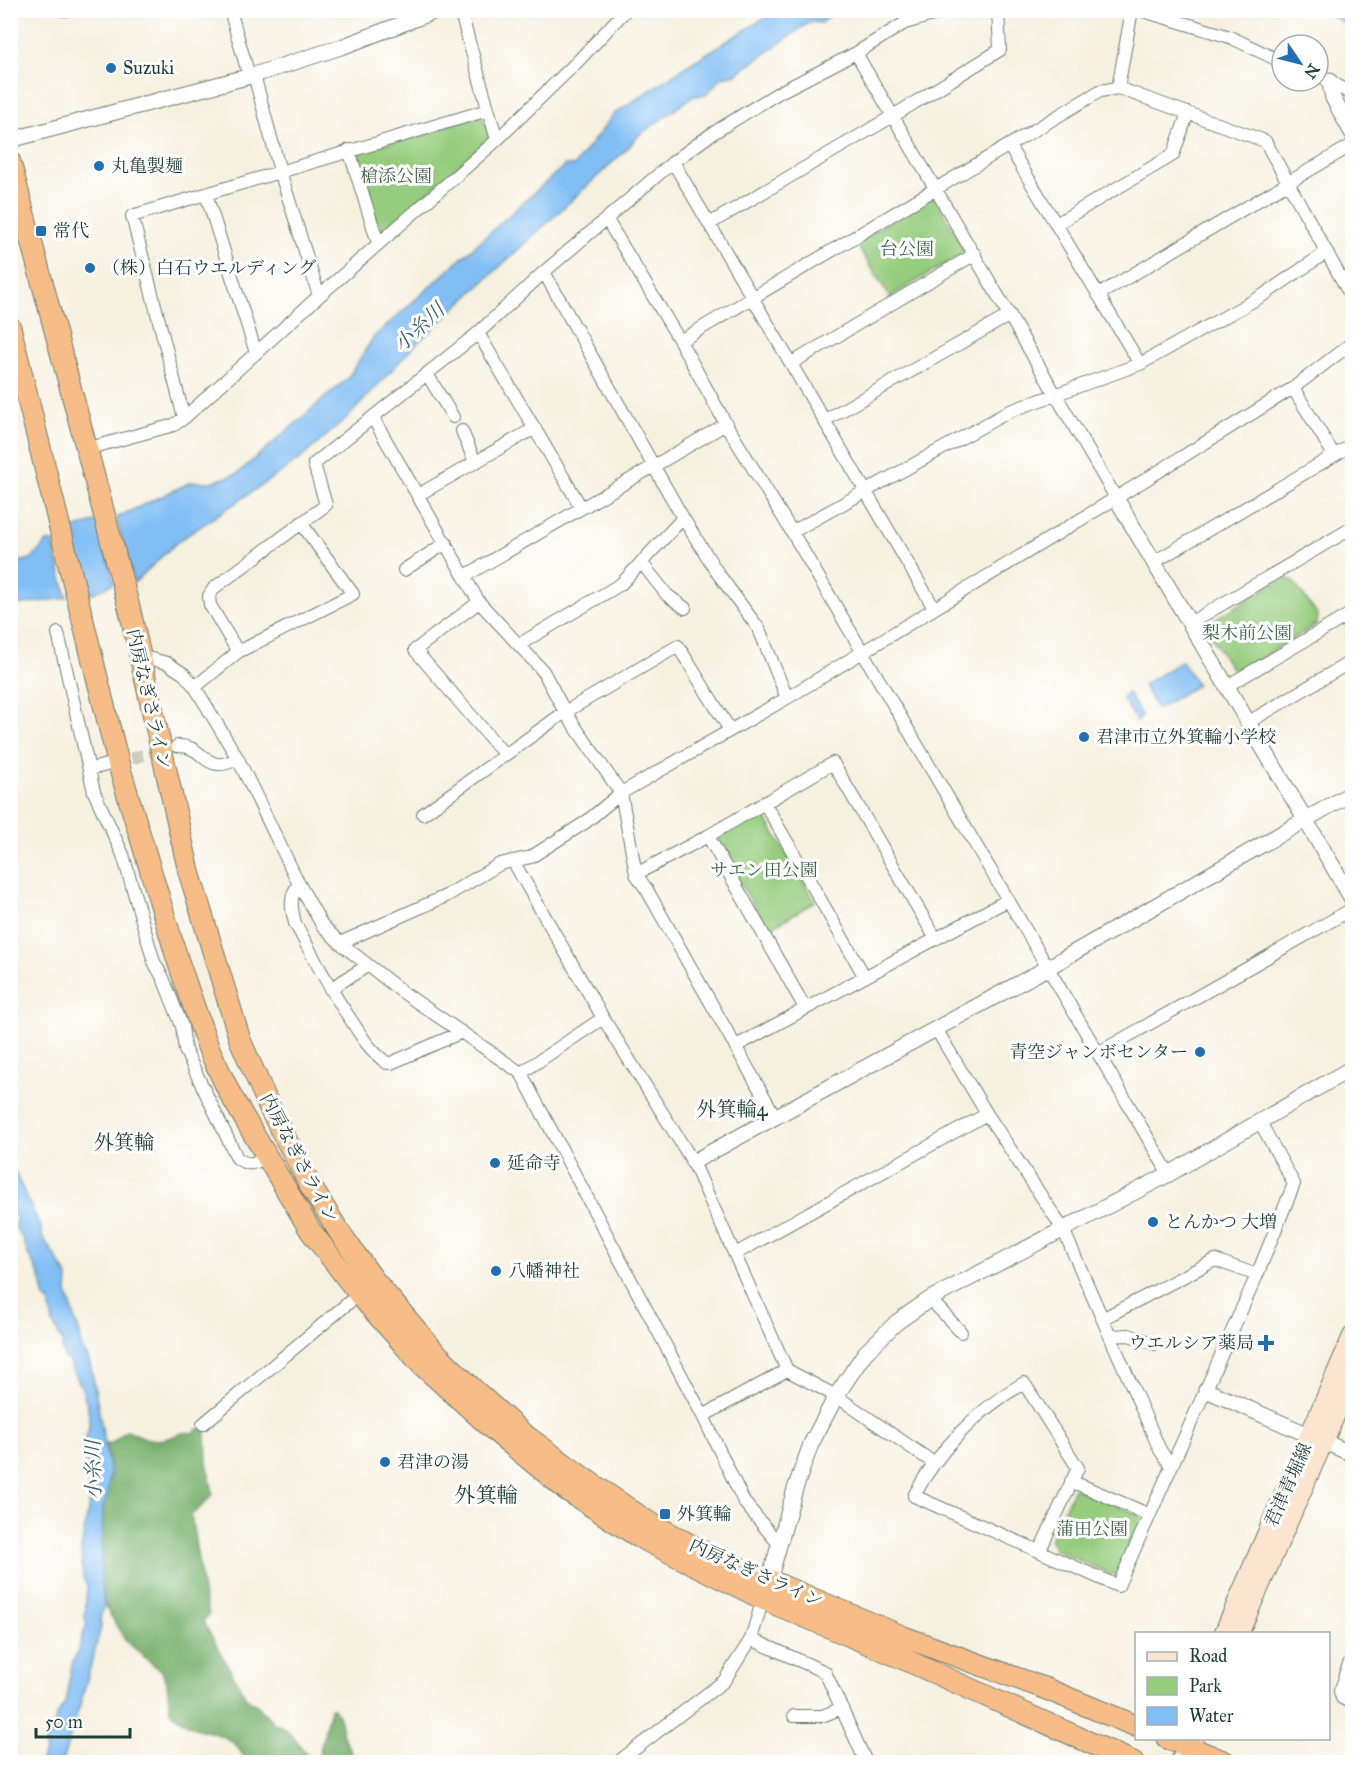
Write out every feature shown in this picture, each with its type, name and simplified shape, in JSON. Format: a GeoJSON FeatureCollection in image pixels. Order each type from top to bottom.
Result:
{"type":"FeatureCollection","features":[{"type":"Feature","properties":{"kind":"highway","name":"内房なぎさライン"},"geometry":{"type":"LineString","coordinates":[[10,162],[130,611],[189,872],[240,1040],[273,1113],[310,1185],[340,1233],[373,1280],[433,1350],[522,1432],[645,1520],[766,1589],[897,1656],[1133,1762]]}},
{"type":"Feature","properties":{"kind":"highway","name":"内房なぎさライン"},"geometry":{"type":"LineString","coordinates":[[10,327],[119,766],[178,961],[208,1047],[230,1094],[310,1230],[359,1294],[423,1366],[496,1432],[568,1491],[639,1537],[766,1589],[1044,1688],[1135,1725]]}},
{"type":"Feature","properties":{"kind":"highway"},"geometry":{"type":"LineString","coordinates":[[1180,1745],[1224,1762]]}},
{"type":"Feature","properties":{"kind":"main road","name":"君津青堀線"},"geometry":{"type":"LineString","coordinates":[[1240,1632],[1317,1439],[1353,1336]]}},
{"type":"Feature","properties":{"kind":"main road","name":"君津青堀線"},"geometry":{"type":"LineString","coordinates":[[1224,1632],[1317,1439],[1353,1378]]}},
{"type":"Feature","properties":{"kind":"main road"},"geometry":{"type":"LineString","coordinates":[[1171,1762],[1180,1745]]}},
{"type":"Feature","properties":{"kind":"street"},"geometry":{"type":"LineString","coordinates":[[230,10],[319,296]]}},
{"type":"Feature","properties":{"kind":"street"},"geometry":{"type":"LineString","coordinates":[[10,140],[251,76],[344,46],[438,10]]}},
{"type":"Feature","properties":{"kind":"street"},"geometry":{"type":"LineString","coordinates":[[460,10],[496,140]]}},
{"type":"Feature","properties":{"kind":"street"},"geometry":{"type":"LineString","coordinates":[[86,448],[174,425],[184,418],[496,140],[579,60],[626,10]]}},
{"type":"Feature","properties":{"kind":"street"},"geometry":{"type":"LineString","coordinates":[[238,652],[210,605],[209,596],[214,588],[326,506],[314,464],[478,333],[544,272],[673,162],[710,135],[778,93],[856,53],[905,23],[950,10]]}},
{"type":"Feature","properties":{"kind":"street"},"geometry":{"type":"LineString","coordinates":[[709,224],[1000,50],[998,10]]}},
{"type":"Feature","properties":{"kind":"street"},"geometry":{"type":"LineString","coordinates":[[1118,88],[1132,10]]}},
{"type":"Feature","properties":{"kind":"street"},"geometry":{"type":"LineString","coordinates":[[1140,10],[1230,37],[1270,56]]}},
{"type":"Feature","properties":{"kind":"street"},"geometry":{"type":"LineString","coordinates":[[856,53],[1353,899]]}},
{"type":"Feature","properties":{"kind":"street"},"geometry":{"type":"LineString","coordinates":[[1330,82],[1353,95]]}},
{"type":"Feature","properties":{"kind":"street"},"geometry":{"type":"LineString","coordinates":[[680,341],[1100,91],[1118,88],[1265,141],[1353,298]]}},
{"type":"Feature","properties":{"kind":"street"},"geometry":{"type":"LineString","coordinates":[[1330,92],[1353,133]]}},
{"type":"Feature","properties":{"kind":"street"},"geometry":{"type":"LineString","coordinates":[[184,418],[132,216],[488,110]]}},
{"type":"Feature","properties":{"kind":"street"},"geometry":{"type":"LineString","coordinates":[[1056,224],[1173,155],[1188,113]]}},
{"type":"Feature","properties":{"kind":"street"},"geometry":{"type":"LineString","coordinates":[[1098,295],[1353,145]]}},
{"type":"Feature","properties":{"kind":"street"},"geometry":{"type":"LineString","coordinates":[[1009,146],[1140,364]]}},
{"type":"Feature","properties":{"kind":"street"},"geometry":{"type":"LineString","coordinates":[[349,150],[378,243]]}},
{"type":"Feature","properties":{"kind":"street"},"geometry":{"type":"LineString","coordinates":[[673,162],[934,608]]}},
{"type":"Feature","properties":{"kind":"street"},"geometry":{"type":"LineString","coordinates":[[206,194],[256,353]]}},
{"type":"Feature","properties":{"kind":"street"},"geometry":{"type":"LineString","coordinates":[[607,220],[1169,1174]]}},
{"type":"Feature","properties":{"kind":"street"},"geometry":{"type":"LineString","coordinates":[[792,532],[1010,411],[1140,364],[1262,296],[1327,252]]}},
{"type":"Feature","properties":{"kind":"street"},"geometry":{"type":"LineString","coordinates":[[792,363],[975,254]]}},
{"type":"Feature","properties":{"kind":"street"},"geometry":{"type":"LineString","coordinates":[[544,272],[683,518],[719,575],[759,629],[786,698]]}},
{"type":"Feature","properties":{"kind":"street"},"geometry":{"type":"LineString","coordinates":[[825,420],[1010,315]]}},
{"type":"Feature","properties":{"kind":"street"},"geometry":{"type":"LineString","coordinates":[[478,333],[581,507]]}},
{"type":"Feature","properties":{"kind":"street"},"geometry":{"type":"LineString","coordinates":[[340,944],[446,896],[500,864],[531,857],[586,822],[621,793],[786,698],[1116,498],[1293,388],[1353,343]]}},
{"type":"Feature","properties":{"kind":"street"},"geometry":{"type":"LineString","coordinates":[[427,374],[453,417]]}},
{"type":"Feature","properties":{"kind":"street"},"geometry":{"type":"LineString","coordinates":[[1293,388],[1334,455]]}},
{"type":"Feature","properties":{"kind":"street"},"geometry":{"type":"LineString","coordinates":[[373,418],[479,602],[543,671],[565,712],[621,793],[636,874],[653,900],[776,1118]]}},
{"type":"Feature","properties":{"kind":"street"},"geometry":{"type":"LineString","coordinates":[[465,576],[726,424]]}},
{"type":"Feature","properties":{"kind":"street"},"geometry":{"type":"LineString","coordinates":[[418,495],[535,428]]}},
{"type":"Feature","properties":{"kind":"street"},"geometry":{"type":"LineString","coordinates":[[462,431],[476,462]]}},
{"type":"Feature","properties":{"kind":"street"},"geometry":{"type":"LineString","coordinates":[[1154,562],[1353,444]]}},
{"type":"Feature","properties":{"kind":"street"},"geometry":{"type":"LineString","coordinates":[[519,644],[621,584],[683,518]]}},
{"type":"Feature","properties":{"kind":"street"},"geometry":{"type":"LineString","coordinates":[[195,687],[238,652],[353,594],[302,524]]}},
{"type":"Feature","properties":{"kind":"street"},"geometry":{"type":"LineString","coordinates":[[1190,623],[1353,528]]}},
{"type":"Feature","properties":{"kind":"street"},"geometry":{"type":"LineString","coordinates":[[404,570],[446,543]]}},
{"type":"Feature","properties":{"kind":"street"},"geometry":{"type":"LineString","coordinates":[[641,562],[667,595],[686,608]]}},
{"type":"Feature","properties":{"kind":"street"},"geometry":{"type":"LineString","coordinates":[[479,602],[415,650],[505,755]]}},
{"type":"Feature","properties":{"kind":"street"},"geometry":{"type":"LineString","coordinates":[[1227,686],[1353,613]]}},
{"type":"Feature","properties":{"kind":"street"},"geometry":{"type":"LineString","coordinates":[[58,633],[94,792],[123,855],[154,962],[163,978],[182,1026],[185,1050],[237,1158],[247,1164],[252,1164],[267,1157]]}},
{"type":"Feature","properties":{"kind":"street"},"geometry":{"type":"LineString","coordinates":[[423,814],[565,712],[678,646],[730,730]]}},
{"type":"Feature","properties":{"kind":"street"},"geometry":{"type":"LineString","coordinates":[[140,656],[167,663],[184,674],[195,687],[238,759],[299,884],[322,925],[340,944],[367,966],[521,1073],[703,1416],[744,1502],[778,1544]]}},
{"type":"Feature","properties":{"kind":"street"},"geometry":{"type":"LineString","coordinates":[[1249,722],[1353,661]]}},
{"type":"Feature","properties":{"kind":"street"},"geometry":{"type":"LineString","coordinates":[[177,746],[187,746],[196,750],[208,760],[219,765],[238,759]]}},
{"type":"Feature","properties":{"kind":"street"},"geometry":{"type":"LineString","coordinates":[[636,874],[708,836],[833,763],[936,939]]}},
{"type":"Feature","properties":{"kind":"street"},"geometry":{"type":"LineString","coordinates":[[90,770],[107,765]]}},
{"type":"Feature","properties":{"kind":"street"},"geometry":{"type":"LineString","coordinates":[[693,1162],[1047,968],[1353,793]]}},
{"type":"Feature","properties":{"kind":"street"},"geometry":{"type":"LineString","coordinates":[[764,802],[865,977]]}},
{"type":"Feature","properties":{"kind":"street"},"geometry":{"type":"LineString","coordinates":[[708,836],[805,1008]]}},
{"type":"Feature","properties":{"kind":"street"},"geometry":{"type":"LineString","coordinates":[[513,861],[603,1018],[693,1162],[787,1370],[836,1396],[934,1463]]}},
{"type":"Feature","properties":{"kind":"street"},"geometry":{"type":"LineString","coordinates":[[132,886],[153,880]]}},
{"type":"Feature","properties":{"kind":"street"},"geometry":{"type":"LineString","coordinates":[[299,884],[292,892],[292,912],[295,923],[330,989],[367,1044],[387,1063],[462,1032]]}},
{"type":"Feature","properties":{"kind":"street"},"geometry":{"type":"LineString","coordinates":[[736,1046],[1008,900]]}},
{"type":"Feature","properties":{"kind":"street"},"geometry":{"type":"LineString","coordinates":[[1098,1053],[1353,909]]}},
{"type":"Feature","properties":{"kind":"street"},"geometry":{"type":"LineString","coordinates":[[330,989],[367,966]]}},
{"type":"Feature","properties":{"kind":"street"},"geometry":{"type":"LineString","coordinates":[[521,1073],[603,1018]]}},
{"type":"Feature","properties":{"kind":"street"},"geometry":{"type":"LineString","coordinates":[[936,1029],[987,1114],[1063,1229],[1160,1450],[1171,1466]]}},
{"type":"Feature","properties":{"kind":"street"},"geometry":{"type":"LineString","coordinates":[[618,1762],[724,1681],[751,1639],[795,1489],[812,1444],[836,1396],[865,1353],[897,1322],[930,1299],[1169,1174],[1353,1068]]}},
{"type":"Feature","properties":{"kind":"street"},"geometry":{"type":"LineString","coordinates":[[735,1254],[987,1114]]}},
{"type":"Feature","properties":{"kind":"street"},"geometry":{"type":"LineString","coordinates":[[1040,1550],[1077,1468],[1024,1383],[993,1404],[966,1427],[934,1463],[914,1496],[1118,1586],[1257,1275],[1294,1184],[1260,1122]]}},
{"type":"Feature","properties":{"kind":"street"},"geometry":{"type":"LineString","coordinates":[[1104,1318],[1215,1260],[1257,1275]]}},
{"type":"Feature","properties":{"kind":"street"},"geometry":{"type":"LineString","coordinates":[[203,1424],[359,1294]]}},
{"type":"Feature","properties":{"kind":"street"},"geometry":{"type":"LineString","coordinates":[[930,1299],[961,1332]]}},
{"type":"Feature","properties":{"kind":"street"},"geometry":{"type":"LineString","coordinates":[[1111,1336],[1129,1335],[1155,1344]]}},
{"type":"Feature","properties":{"kind":"street"},"geometry":{"type":"LineString","coordinates":[[703,1416],[787,1370]]}},
{"type":"Feature","properties":{"kind":"street"},"geometry":{"type":"LineString","coordinates":[[1206,1390],[1353,1454]]}},
{"type":"Feature","properties":{"kind":"street"},"geometry":{"type":"LineString","coordinates":[[1071,1481],[1150,1515]]}},
{"type":"Feature","properties":{"kind":"street"},"geometry":{"type":"LineString","coordinates":[[751,1639],[825,1672],[866,1762]]}},
{"type":"Feature","properties":{"kind":"street"},"geometry":{"type":"LineString","coordinates":[[1353,1661],[1340,1691],[1342,1698],[1353,1703]]}},
{"type":"Feature","properties":{"kind":"street"},"geometry":{"type":"LineString","coordinates":[[794,1716],[822,1716],[842,1708]]}},
{"type":"Feature","properties":{"kind":"green space","name":"槍添公園"},"geometry":{"type":"Polygon","coordinates":[[[479,116],[483,118],[490,133],[489,139],[382,232],[378,231],[356,158],[359,152],[479,116]]]}},
{"type":"Feature","properties":{"kind":"green space","name":"台公園"},"geometry":{"type":"Polygon","coordinates":[[[934,196],[963,247],[962,254],[890,297],[855,242],[934,196]]]}},
{"type":"Feature","properties":{"kind":"green space","name":"梨木前公園"},"geometry":{"type":"Polygon","coordinates":[[[1284,578],[1292,580],[1318,616],[1317,624],[1242,670],[1231,669],[1208,631],[1211,621],[1284,578]]]}},
{"type":"Feature","properties":{"kind":"green space","name":"サエン田公園"},"geometry":{"type":"Polygon","coordinates":[[[759,813],[764,816],[814,899],[814,902],[771,928],[767,928],[716,843],[718,835],[759,813]]]}},
{"type":"Feature","properties":{"kind":"green space"},"geometry":{"type":"Polygon","coordinates":[[[206,1428],[207,1462],[213,1494],[191,1515],[204,1598],[209,1614],[203,1621],[246,1698],[257,1705],[275,1724],[294,1737],[310,1760],[318,1760],[330,1708],[334,1708],[355,1762],[247,1762],[237,1747],[227,1738],[183,1722],[170,1711],[167,1682],[161,1671],[125,1640],[104,1604],[101,1584],[103,1506],[108,1490],[109,1474],[106,1443],[112,1443],[127,1430],[145,1438],[160,1440],[182,1433],[194,1433],[197,1429],[206,1428]]]}},
{"type":"Feature","properties":{"kind":"green space","name":"蒲田公園"},"geometry":{"type":"Polygon","coordinates":[[[1074,1488],[1141,1515],[1142,1518],[1116,1574],[1112,1575],[1054,1549],[1050,1540],[1074,1488]]]}},
{"type":"Feature","properties":{"kind":"water","name":"小糸川"},"geometry":{"type":"Polygon","coordinates":[[[776,11],[837,11],[821,23],[810,22],[736,74],[722,77],[706,95],[694,96],[639,135],[626,150],[415,345],[349,416],[299,460],[176,543],[134,583],[116,518],[191,482],[211,482],[237,474],[348,378],[373,338],[565,165],[574,166],[614,114],[776,11]]]}},
{"type":"Feature","properties":{"kind":"water"},"geometry":{"type":"Polygon","coordinates":[[[1323,11],[1352,11],[1352,27],[1323,11]]]}},
{"type":"Feature","properties":{"kind":"water"},"geometry":{"type":"Polygon","coordinates":[[[98,521],[114,583],[93,593],[85,594],[69,530],[98,521]]]}},
{"type":"Feature","properties":{"kind":"water"},"geometry":{"type":"Polygon","coordinates":[[[47,542],[53,542],[67,598],[11,606],[10,564],[31,559],[47,542]]]}},
{"type":"Feature","properties":{"kind":"water"},"geometry":{"type":"Polygon","coordinates":[[[1182,661],[1197,685],[1157,709],[1143,685],[1182,661]]]}},
{"type":"Feature","properties":{"kind":"water"},"geometry":{"type":"Polygon","coordinates":[[[1128,693],[1142,717],[1136,721],[1122,697],[1128,693]]]}},
{"type":"Feature","properties":{"kind":"water","name":"小糸川"},"geometry":{"type":"Polygon","coordinates":[[[10,1162],[41,1228],[42,1236],[68,1277],[67,1292],[80,1335],[81,1347],[88,1357],[92,1372],[110,1474],[107,1498],[103,1506],[101,1584],[104,1604],[100,1619],[101,1627],[62,1762],[40,1762],[46,1751],[44,1743],[53,1732],[56,1717],[65,1703],[72,1665],[87,1623],[85,1618],[87,1586],[83,1577],[81,1550],[90,1500],[85,1439],[89,1419],[80,1384],[70,1362],[64,1358],[63,1343],[53,1323],[49,1301],[45,1299],[40,1276],[15,1227],[16,1218],[11,1206],[10,1162]]]}},
{"type":"Feature","properties":{"kind":"tunnel"},"geometry":{"type":"LineString","coordinates":[[114,763],[167,749]]}},
{"type":"Feature","properties":{"kind":"place","name":"Suzuki"},"geometry":{"type":"Point","coordinates":[111,68]}},
{"type":"Feature","properties":{"kind":"place","name":"丸亀製麺"},"geometry":{"type":"Point","coordinates":[99,166]}},
{"type":"Feature","properties":{"kind":"place","name":"常代"},"geometry":{"type":"Point","coordinates":[41,231]}},
{"type":"Feature","properties":{"kind":"place","name":"（株）白石ウエルディング"},"geometry":{"type":"Point","coordinates":[90,268]}},
{"type":"Feature","properties":{"kind":"place","name":"君津市立外箕輪小学校"},"geometry":{"type":"Point","coordinates":[1084,737]}},
{"type":"Feature","properties":{"kind":"place","name":"青空ジャンボセンター"},"geometry":{"type":"Point","coordinates":[1200,1052]}},
{"type":"Feature","properties":{"kind":"place","name":"延命寺"},"geometry":{"type":"Point","coordinates":[495,1163]}},
{"type":"Feature","properties":{"kind":"place","name":"とんかつ 大増"},"geometry":{"type":"Point","coordinates":[1153,1222]}},
{"type":"Feature","properties":{"kind":"place","name":"八幡神社"},"geometry":{"type":"Point","coordinates":[496,1271]}},
{"type":"Feature","properties":{"kind":"place","name":"ウエルシア薬局"},"geometry":{"type":"Point","coordinates":[1266,1343]}},
{"type":"Feature","properties":{"kind":"place","name":"君津の湯"},"geometry":{"type":"Point","coordinates":[385,1462]}},
{"type":"Feature","properties":{"kind":"place","name":"外箕輪"},"geometry":{"type":"Point","coordinates":[665,1514]}},
{"type":"Feature","properties":{"kind":"district","name":"外箕輪4"},"geometry":{"type":"Point","coordinates":[732,1109]}},
{"type":"Feature","properties":{"kind":"district","name":"外箕輪"},"geometry":{"type":"Point","coordinates":[124,1142]}},
{"type":"Feature","properties":{"kind":"district","name":"外箕輪"},"geometry":{"type":"Point","coordinates":[486,1495]}}]}
